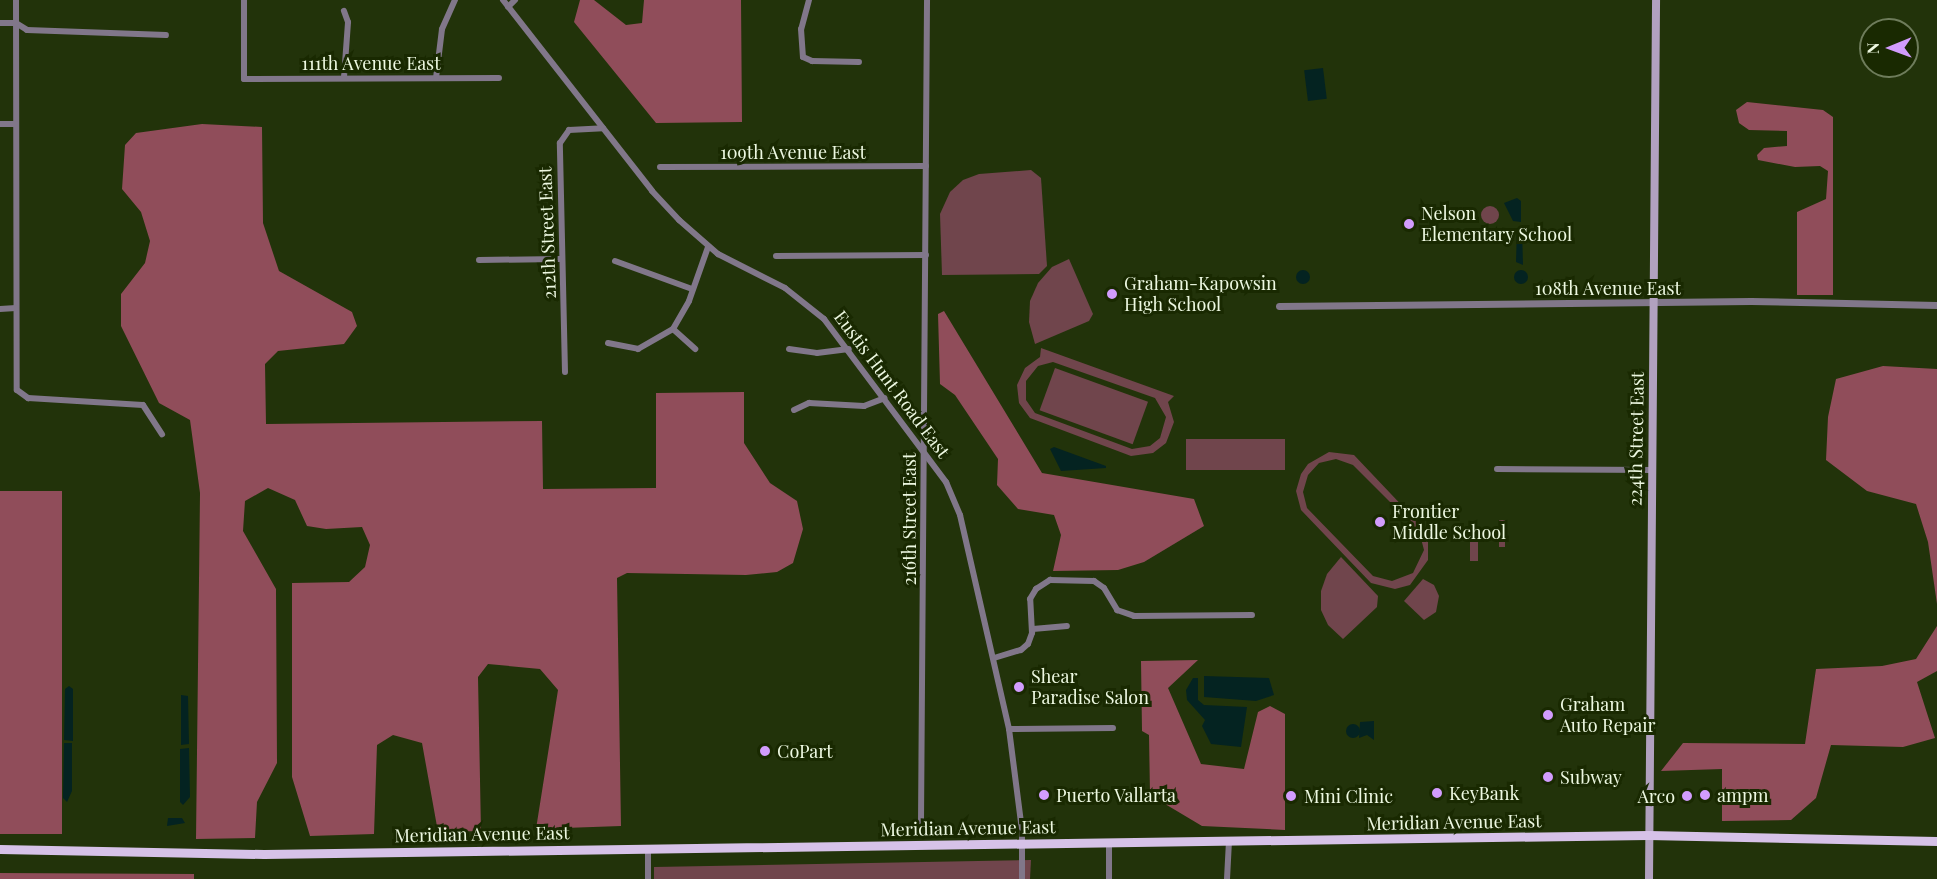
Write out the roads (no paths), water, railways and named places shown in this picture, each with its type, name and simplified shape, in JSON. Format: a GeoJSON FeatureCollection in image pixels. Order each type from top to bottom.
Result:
{"type":"FeatureCollection","features":[{"type":"Feature","properties":{"kind":"main road","name":"224th Street East"},"geometry":{"type":"LineString","coordinates":[[1648,879],[1656,0]]}},
{"type":"Feature","properties":{"kind":"main road","name":"Meridian Avenue East"},"geometry":{"type":"LineString","coordinates":[[0,849],[252,854],[1648,835],[1937,841]]}},
{"type":"Feature","properties":{"kind":"street"},"geometry":{"type":"LineString","coordinates":[[16,0],[16,308],[19,395],[136,403],[147,409],[162,434]]}},
{"type":"Feature","properties":{"kind":"street","name":"111th Avenue East"},"geometry":{"type":"LineString","coordinates":[[244,0],[244,79],[499,78]]}},
{"type":"Feature","properties":{"kind":"street"},"geometry":{"type":"LineString","coordinates":[[436,78],[442,29],[455,0]]}},
{"type":"Feature","properties":{"kind":"street","name":"Eustis Hunt Road East"},"geometry":{"type":"LineString","coordinates":[[503,0],[652,191],[708,247],[800,297],[849,349],[946,482],[960,515],[1009,729],[1022,843],[1022,879]]}},
{"type":"Feature","properties":{"kind":"street"},"geometry":{"type":"LineString","coordinates":[[508,7],[515,0]]}},
{"type":"Feature","properties":{"kind":"street"},"geometry":{"type":"LineString","coordinates":[[809,0],[801,29],[803,57],[812,61],[859,62]]}},
{"type":"Feature","properties":{"kind":"street","name":"216th Street East"},"geometry":{"type":"LineString","coordinates":[[921,822],[927,0]]}},
{"type":"Feature","properties":{"kind":"street"},"geometry":{"type":"LineString","coordinates":[[344,11],[348,22],[344,78]]}},
{"type":"Feature","properties":{"kind":"street"},"geometry":{"type":"LineString","coordinates":[[0,23],[16,23],[27,30],[166,35]]}},
{"type":"Feature","properties":{"kind":"street"},"geometry":{"type":"LineString","coordinates":[[0,124],[16,124]]}},
{"type":"Feature","properties":{"kind":"street","name":"212th Street East"},"geometry":{"type":"LineString","coordinates":[[565,372],[566,310],[560,259],[562,137],[569,130],[603,128]]}},
{"type":"Feature","properties":{"kind":"street","name":"109th Avenue East"},"geometry":{"type":"LineString","coordinates":[[660,167],[926,166]]}},
{"type":"Feature","properties":{"kind":"street"},"geometry":{"type":"LineString","coordinates":[[608,343],[638,349],[674,328],[708,247]]}},
{"type":"Feature","properties":{"kind":"street"},"geometry":{"type":"LineString","coordinates":[[776,256],[926,255]]}},
{"type":"Feature","properties":{"kind":"street"},"geometry":{"type":"LineString","coordinates":[[479,260],[560,259]]}},
{"type":"Feature","properties":{"kind":"street"},"geometry":{"type":"LineString","coordinates":[[615,261],[692,289]]}},
{"type":"Feature","properties":{"kind":"street","name":"108th Avenue East"},"geometry":{"type":"LineString","coordinates":[[1279,306],[1654,304],[1751,301],[1937,305]]}},
{"type":"Feature","properties":{"kind":"street"},"geometry":{"type":"LineString","coordinates":[[0,309],[16,308]]}},
{"type":"Feature","properties":{"kind":"street"},"geometry":{"type":"LineString","coordinates":[[674,328],[695,349]]}},
{"type":"Feature","properties":{"kind":"street"},"geometry":{"type":"LineString","coordinates":[[789,349],[817,353],[849,349]]}},
{"type":"Feature","properties":{"kind":"street"},"geometry":{"type":"LineString","coordinates":[[794,410],[808,403],[864,406],[885,398]]}},
{"type":"Feature","properties":{"kind":"street"},"geometry":{"type":"LineString","coordinates":[[1497,469],[1653,470]]}},
{"type":"Feature","properties":{"kind":"street"},"geometry":{"type":"LineString","coordinates":[[994,658],[1021,650],[1028,644],[1033,629],[1029,606],[1036,589],[1050,580],[1066,579],[1100,584],[1113,605],[1127,615],[1251,615]]}},
{"type":"Feature","properties":{"kind":"street"},"geometry":{"type":"LineString","coordinates":[[1033,629],[1067,626]]}},
{"type":"Feature","properties":{"kind":"street"},"geometry":{"type":"LineString","coordinates":[[1009,729],[1113,728]]}},
{"type":"Feature","properties":{"kind":"street"},"geometry":{"type":"LineString","coordinates":[[1227,879],[1229,842]]}},
{"type":"Feature","properties":{"kind":"street"},"geometry":{"type":"LineString","coordinates":[[1108,843],[1109,879]]}},
{"type":"Feature","properties":{"kind":"street"},"geometry":{"type":"LineString","coordinates":[[648,849],[648,879]]}},
{"type":"Feature","properties":{"kind":"water"},"geometry":{"type":"Polygon","coordinates":[[[1323,68],[1327,99],[1308,101],[1304,70],[1323,68]]]}},
{"type":"Feature","properties":{"kind":"water"},"geometry":{"type":"Polygon","coordinates":[[[1517,198],[1521,201],[1521,222],[1513,221],[1504,203],[1517,198]]]}},
{"type":"Feature","properties":{"kind":"water"},"geometry":{"type":"Polygon","coordinates":[[[1517,228],[1522,229],[1523,265],[1516,262],[1517,228]]]}},
{"type":"Feature","properties":{"kind":"water"},"geometry":{"type":"Polygon","coordinates":[[[1300,270],[1306,270],[1310,277],[1306,284],[1300,284],[1296,280],[1296,274],[1300,270]]]}},
{"type":"Feature","properties":{"kind":"water"},"geometry":{"type":"Polygon","coordinates":[[[1518,270],[1524,270],[1528,277],[1524,284],[1518,284],[1514,280],[1514,274],[1518,270]]]}},
{"type":"Feature","properties":{"kind":"water"},"geometry":{"type":"Polygon","coordinates":[[[1054,447],[1106,466],[1106,468],[1061,471],[1050,449],[1054,447]]]}},
{"type":"Feature","properties":{"kind":"water"},"geometry":{"type":"Polygon","coordinates":[[[1204,676],[1269,678],[1274,695],[1256,701],[1204,697],[1204,676]]]}},
{"type":"Feature","properties":{"kind":"water"},"geometry":{"type":"Polygon","coordinates":[[[1193,678],[1198,678],[1198,700],[1204,705],[1247,707],[1241,747],[1211,744],[1202,726],[1205,720],[1187,700],[1186,690],[1193,678]]]}},
{"type":"Feature","properties":{"kind":"water"},"geometry":{"type":"Polygon","coordinates":[[[69,686],[73,689],[73,741],[64,740],[65,689],[69,686]]]}},
{"type":"Feature","properties":{"kind":"water"},"geometry":{"type":"Polygon","coordinates":[[[181,695],[188,696],[189,744],[181,745],[181,695]]]}},
{"type":"Feature","properties":{"kind":"water"},"geometry":{"type":"Polygon","coordinates":[[[1374,721],[1374,740],[1367,735],[1359,738],[1360,722],[1374,721]]]}},
{"type":"Feature","properties":{"kind":"water"},"geometry":{"type":"Polygon","coordinates":[[[1353,724],[1358,726],[1360,731],[1358,736],[1353,738],[1348,736],[1346,731],[1348,726],[1353,724]]]}},
{"type":"Feature","properties":{"kind":"water"},"geometry":{"type":"Polygon","coordinates":[[[64,743],[72,743],[72,791],[67,802],[63,798],[64,743]]]}},
{"type":"Feature","properties":{"kind":"water"},"geometry":{"type":"Polygon","coordinates":[[[189,748],[190,797],[183,805],[180,802],[180,749],[189,748]]]}},
{"type":"Feature","properties":{"kind":"water"},"geometry":{"type":"Polygon","coordinates":[[[168,818],[182,818],[185,823],[167,826],[168,818]]]}},
{"type":"Feature","properties":{"kind":"place","name":"Nelson Elementary School"},"geometry":{"type":"Point","coordinates":[1409,224]}},
{"type":"Feature","properties":{"kind":"place","name":"Graham-Kapowsin High School"},"geometry":{"type":"Point","coordinates":[1112,294]}},
{"type":"Feature","properties":{"kind":"place","name":"Frontier Middle School"},"geometry":{"type":"Point","coordinates":[1380,522]}},
{"type":"Feature","properties":{"kind":"place","name":"Shear Paradise Salon"},"geometry":{"type":"Point","coordinates":[1019,687]}},
{"type":"Feature","properties":{"kind":"place","name":"Graham Auto Repair"},"geometry":{"type":"Point","coordinates":[1548,715]}},
{"type":"Feature","properties":{"kind":"place","name":"CoPart"},"geometry":{"type":"Point","coordinates":[765,751]}},
{"type":"Feature","properties":{"kind":"place","name":"Subway"},"geometry":{"type":"Point","coordinates":[1548,777]}},
{"type":"Feature","properties":{"kind":"place","name":"KeyBank"},"geometry":{"type":"Point","coordinates":[1437,793]}},
{"type":"Feature","properties":{"kind":"place","name":"Puerto Vallarta"},"geometry":{"type":"Point","coordinates":[1044,795]}},
{"type":"Feature","properties":{"kind":"place","name":"ampm"},"geometry":{"type":"Point","coordinates":[1705,795]}},
{"type":"Feature","properties":{"kind":"place","name":"Mini Clinic"},"geometry":{"type":"Point","coordinates":[1291,796]}},
{"type":"Feature","properties":{"kind":"place","name":"Arco"},"geometry":{"type":"Point","coordinates":[1687,796]}}]}
